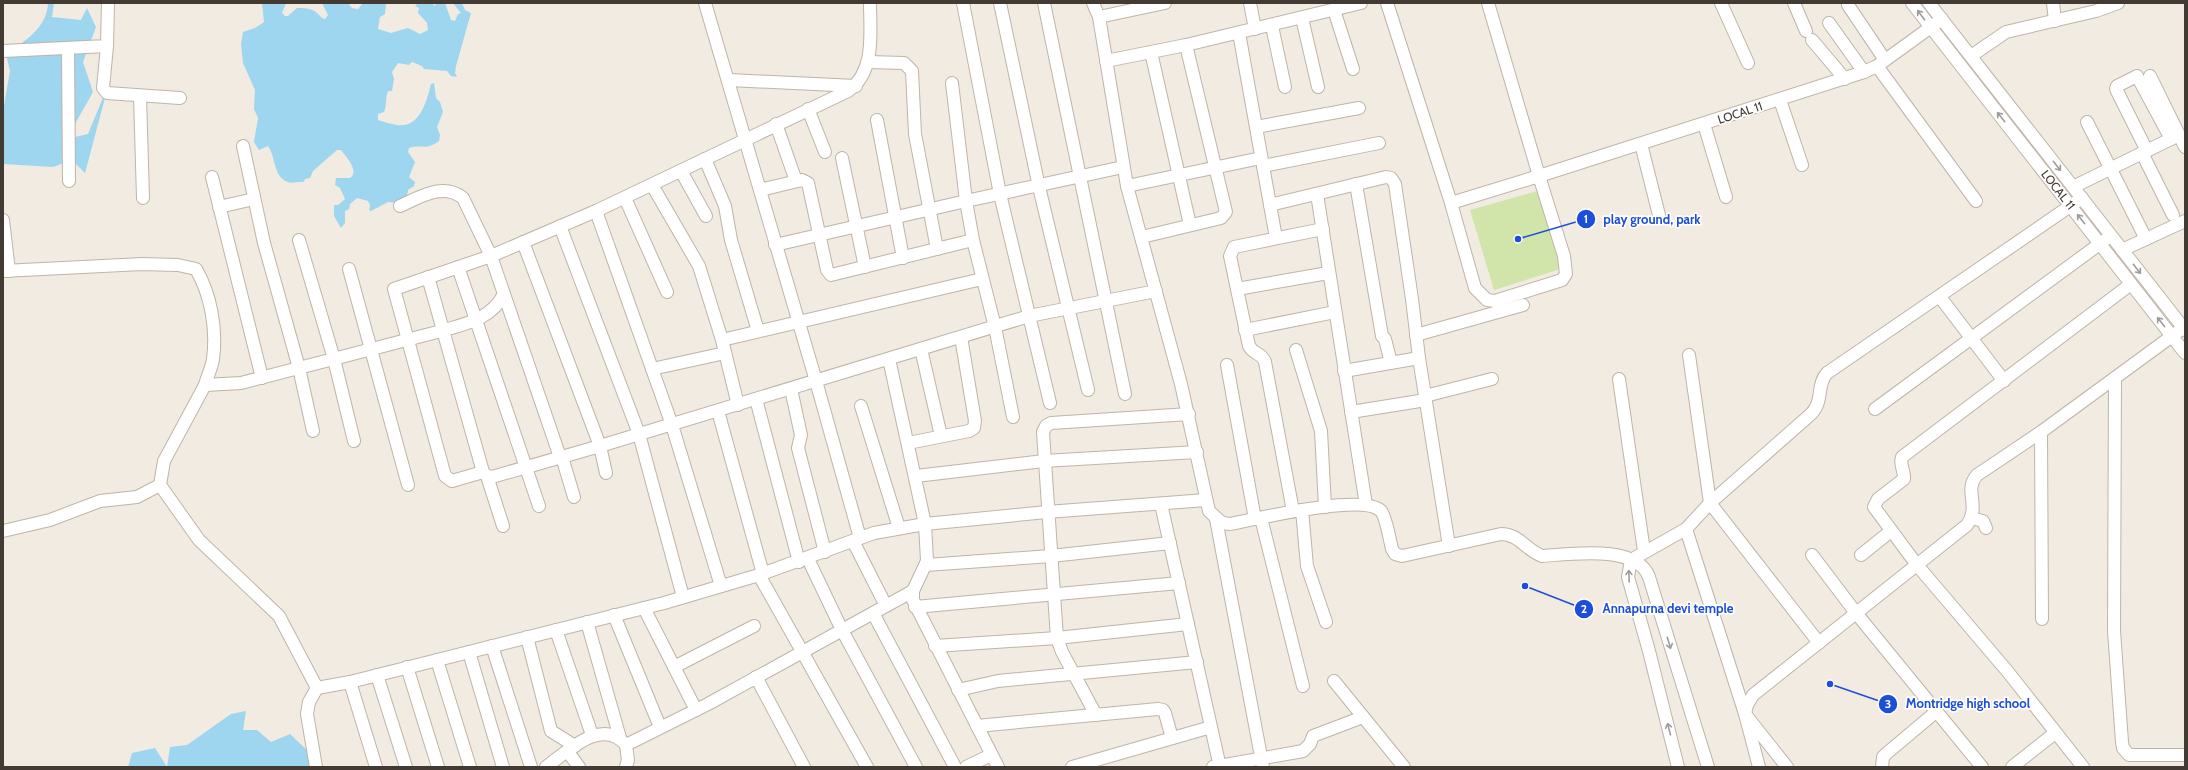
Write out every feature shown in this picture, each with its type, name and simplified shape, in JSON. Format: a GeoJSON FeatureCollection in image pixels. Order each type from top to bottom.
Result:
{"type":"FeatureCollection","features":[{"type":"Feature","properties":{"kind":"street"},"geometry":{"type":"LineString","coordinates":[[108,3],[107,46],[103,88],[107,93],[180,98]]}},
{"type":"Feature","properties":{"kind":"street"},"geometry":{"type":"LineString","coordinates":[[705,3],[729,80],[775,245],[816,381],[857,539],[886,606]]}},
{"type":"Feature","properties":{"kind":"street"},"geometry":{"type":"LineString","coordinates":[[870,3],[868,62],[856,86],[596,211],[491,256],[394,289],[445,476],[452,481],[526,467],[672,425],[1029,316],[1156,291]]}},
{"type":"Feature","properties":{"kind":"street"},"geometry":{"type":"LineString","coordinates":[[963,3],[1000,194],[1050,403]]}},
{"type":"Feature","properties":{"kind":"street"},"geometry":{"type":"LineString","coordinates":[[1000,3],[1039,186],[1070,307],[1088,390]]}},
{"type":"Feature","properties":{"kind":"street"},"geometry":{"type":"LineString","coordinates":[[1044,3],[1125,394]]}},
{"type":"Feature","properties":{"kind":"street"},"geometry":{"type":"LineString","coordinates":[[1093,3],[1099,17],[1127,186],[1189,414],[1209,511],[1222,523],[1230,524],[1298,510],[1366,505],[1376,507],[1382,512],[1392,549],[1395,554],[1409,556],[1501,534],[1510,534],[1535,553],[1542,556],[1613,553],[1631,560],[1646,569],[1649,576],[1708,767]]}},
{"type":"Feature","properties":{"kind":"street"},"geometry":{"type":"LineString","coordinates":[[1099,17],[1136,6],[1165,3]]}},
{"type":"Feature","properties":{"kind":"street"},"geometry":{"type":"LineString","coordinates":[[1250,3],[1256,29]]}},
{"type":"Feature","properties":{"kind":"street"},"geometry":{"type":"LineString","coordinates":[[1106,60],[1186,45],[1272,26],[1360,3]]}},
{"type":"Feature","properties":{"kind":"street"},"geometry":{"type":"LineString","coordinates":[[1387,3],[1451,203],[1476,288],[1487,300],[1495,301],[1562,280],[1566,274],[1564,256],[1488,3]]}},
{"type":"Feature","properties":{"kind":"street"},"geometry":{"type":"LineString","coordinates":[[1721,3],[1748,63]]}},
{"type":"Feature","properties":{"kind":"street"},"geometry":{"type":"LineString","coordinates":[[1794,3],[1809,36],[1845,79]]}},
{"type":"Feature","properties":{"kind":"street","name":"LOCAL 11"},"geometry":{"type":"LineString","coordinates":[[1912,3],[2185,353]]}},
{"type":"Feature","properties":{"kind":"street","name":"LOCAL 11"},"geometry":{"type":"LineString","coordinates":[[1929,3],[2184,329]]}},
{"type":"Feature","properties":{"kind":"street"},"geometry":{"type":"LineString","coordinates":[[2053,3],[2055,21]]}},
{"type":"Feature","properties":{"kind":"street"},"geometry":{"type":"LineString","coordinates":[[1971,56],[2006,32],[2055,21],[2118,3]]}},
{"type":"Feature","properties":{"kind":"street"},"geometry":{"type":"LineString","coordinates":[[1848,6],[1881,63],[1976,202]]}},
{"type":"Feature","properties":{"kind":"street"},"geometry":{"type":"LineString","coordinates":[[1334,10],[1353,68]]}},
{"type":"Feature","properties":{"kind":"street"},"geometry":{"type":"LineString","coordinates":[[1302,18],[1318,87]]}},
{"type":"Feature","properties":{"kind":"street","name":"LOCAL 11"},"geometry":{"type":"LineString","coordinates":[[1451,203],[1780,100],[1864,72],[1881,63],[1942,19]]}},
{"type":"Feature","properties":{"kind":"street"},"geometry":{"type":"LineString","coordinates":[[1829,23],[1864,72]]}},
{"type":"Feature","properties":{"kind":"street"},"geometry":{"type":"LineString","coordinates":[[1272,26],[1285,87]]}},
{"type":"Feature","properties":{"kind":"street"},"geometry":{"type":"LineString","coordinates":[[1239,33],[1276,238]]}},
{"type":"Feature","properties":{"kind":"street"},"geometry":{"type":"LineString","coordinates":[[1142,237],[1220,218],[1225,214],[1186,45]]}},
{"type":"Feature","properties":{"kind":"street"},"geometry":{"type":"LineString","coordinates":[[3,51],[107,46]]}},
{"type":"Feature","properties":{"kind":"street"},"geometry":{"type":"LineString","coordinates":[[68,48],[69,181]]}},
{"type":"Feature","properties":{"kind":"street"},"geometry":{"type":"LineString","coordinates":[[1151,52],[1190,225]]}},
{"type":"Feature","properties":{"kind":"street"},"geometry":{"type":"LineString","coordinates":[[868,62],[904,63],[912,71],[915,134],[928,210],[937,249]]}},
{"type":"Feature","properties":{"kind":"street"},"geometry":{"type":"LineString","coordinates":[[2173,216],[2116,89],[2117,86],[2137,76],[2175,137],[2185,147]]}},
{"type":"Feature","properties":{"kind":"street"},"geometry":{"type":"LineString","coordinates":[[2150,76],[2175,137]]}},
{"type":"Feature","properties":{"kind":"street"},"geometry":{"type":"LineString","coordinates":[[729,80],[856,86]]}},
{"type":"Feature","properties":{"kind":"street"},"geometry":{"type":"LineString","coordinates":[[952,83],[966,201],[973,240],[995,327],[1013,417]]}},
{"type":"Feature","properties":{"kind":"street"},"geometry":{"type":"LineString","coordinates":[[140,96],[144,198]]}},
{"type":"Feature","properties":{"kind":"street"},"geometry":{"type":"LineString","coordinates":[[1780,100],[1802,165]]}},
{"type":"Feature","properties":{"kind":"street"},"geometry":{"type":"LineString","coordinates":[[1256,127],[1359,108]]}},
{"type":"Feature","properties":{"kind":"street"},"geometry":{"type":"LineString","coordinates":[[808,109],[825,152]]}},
{"type":"Feature","properties":{"kind":"street"},"geometry":{"type":"LineString","coordinates":[[877,120],[903,258]]}},
{"type":"Feature","properties":{"kind":"street"},"geometry":{"type":"LineString","coordinates":[[2087,122],[2114,167],[2147,234]]}},
{"type":"Feature","properties":{"kind":"street"},"geometry":{"type":"LineString","coordinates":[[776,124],[796,182]]}},
{"type":"Feature","properties":{"kind":"street"},"geometry":{"type":"LineString","coordinates":[[1704,124],[1726,197]]}},
{"type":"Feature","properties":{"kind":"street"},"geometry":{"type":"LineString","coordinates":[[2073,186],[2175,137]]}},
{"type":"Feature","properties":{"kind":"street"},"geometry":{"type":"LineString","coordinates":[[1127,186],[1215,168],[1379,143]]}},
{"type":"Feature","properties":{"kind":"street"},"geometry":{"type":"LineString","coordinates":[[1641,144],[1659,215]]}},
{"type":"Feature","properties":{"kind":"street"},"geometry":{"type":"LineString","coordinates":[[2028,152],[2039,144]]}},
{"type":"Feature","properties":{"kind":"street"},"geometry":{"type":"LineString","coordinates":[[243,146],[264,243],[299,368],[313,431]]}},
{"type":"Feature","properties":{"kind":"street"},"geometry":{"type":"LineString","coordinates":[[842,158],[865,267]]}},
{"type":"Feature","properties":{"kind":"street"},"geometry":{"type":"LineString","coordinates":[[705,159],[725,206],[730,240],[758,332]]}},
{"type":"Feature","properties":{"kind":"street"},"geometry":{"type":"LineString","coordinates":[[775,245],[1123,167]]}},
{"type":"Feature","properties":{"kind":"street"},"geometry":{"type":"LineString","coordinates":[[681,171],[706,216]]}},
{"type":"Feature","properties":{"kind":"street"},"geometry":{"type":"LineString","coordinates":[[212,177],[218,207],[262,378]]}},
{"type":"Feature","properties":{"kind":"street"},"geometry":{"type":"LineString","coordinates":[[1270,206],[1386,177],[1391,178],[1395,184],[1419,358],[1449,546]]}},
{"type":"Feature","properties":{"kind":"street"},"geometry":{"type":"LineString","coordinates":[[760,190],[804,180],[808,183],[818,235],[830,275],[973,240]]}},
{"type":"Feature","properties":{"kind":"street"},"geometry":{"type":"LineString","coordinates":[[1356,184],[1382,336],[1385,339],[1391,363]]}},
{"type":"Feature","properties":{"kind":"street"},"geometry":{"type":"LineString","coordinates":[[652,185],[698,266],[722,340],[738,405]]}},
{"type":"Feature","properties":{"kind":"street"},"geometry":{"type":"LineString","coordinates":[[400,206],[436,190],[446,190],[458,194],[463,198],[491,256],[574,497]]}},
{"type":"Feature","properties":{"kind":"street"},"geometry":{"type":"LineString","coordinates":[[1317,194],[1328,273],[1366,505]]}},
{"type":"Feature","properties":{"kind":"street"},"geometry":{"type":"LineString","coordinates":[[625,198],[667,292]]}},
{"type":"Feature","properties":{"kind":"street"},"geometry":{"type":"LineString","coordinates":[[1678,767],[1649,651],[1628,577],[1631,560],[1644,551],[1686,529],[1710,503],[1817,408],[1819,401],[1819,386],[1827,373],[2082,198]]}},
{"type":"Feature","properties":{"kind":"street"},"geometry":{"type":"LineString","coordinates":[[218,207],[254,199]]}},
{"type":"Feature","properties":{"kind":"street"},"geometry":{"type":"LineString","coordinates":[[596,211],[672,425],[721,586]]}},
{"type":"Feature","properties":{"kind":"street"},"geometry":{"type":"LineString","coordinates":[[3,220],[6,271],[142,264],[178,265],[196,269],[209,299],[215,335],[213,360],[205,385],[164,461],[160,485],[199,540],[279,616],[317,688]]}},
{"type":"Feature","properties":{"kind":"street"},"geometry":{"type":"LineString","coordinates":[[2122,250],[2147,234],[2185,221]]}},
{"type":"Feature","properties":{"kind":"street"},"geometry":{"type":"LineString","coordinates":[[560,226],[640,434],[683,597]]}},
{"type":"Feature","properties":{"kind":"street"},"geometry":{"type":"LineString","coordinates":[[1323,229],[1234,247],[1230,256],[1245,330],[1251,350],[1263,357],[1265,362],[1298,510],[1307,566],[1326,622]]}},
{"type":"Feature","properties":{"kind":"street"},"geometry":{"type":"LineString","coordinates":[[1875,409],[2111,235]]}},
{"type":"Feature","properties":{"kind":"street"},"geometry":{"type":"LineString","coordinates":[[299,240],[334,359],[354,441]]}},
{"type":"Feature","properties":{"kind":"street"},"geometry":{"type":"LineString","coordinates":[[523,242],[600,446],[606,473]]}},
{"type":"Feature","properties":{"kind":"street"},"geometry":{"type":"LineString","coordinates":[[458,267],[539,506]]}},
{"type":"Feature","properties":{"kind":"street"},"geometry":{"type":"LineString","coordinates":[[349,269],[408,485]]}},
{"type":"Feature","properties":{"kind":"street"},"geometry":{"type":"LineString","coordinates":[[1237,290],[1328,273]]}},
{"type":"Feature","properties":{"kind":"street"},"geometry":{"type":"LineString","coordinates":[[428,277],[485,474],[503,526]]}},
{"type":"Feature","properties":{"kind":"street"},"geometry":{"type":"LineString","coordinates":[[722,340],[982,279]]}},
{"type":"Feature","properties":{"kind":"street"},"geometry":{"type":"LineString","coordinates":[[2083,767],[2008,672],[1917,564],[1874,507],[1878,499],[1904,479],[1905,474],[1901,465],[1902,457],[2131,284]]}},
{"type":"Feature","properties":{"kind":"street"},"geometry":{"type":"LineString","coordinates":[[205,385],[241,383],[444,330],[476,320],[490,312],[499,304],[504,294]]}},
{"type":"Feature","properties":{"kind":"street"},"geometry":{"type":"LineString","coordinates":[[1940,296],[2004,381]]}},
{"type":"Feature","properties":{"kind":"street"},"geometry":{"type":"LineString","coordinates":[[1416,335],[1523,305]]}},
{"type":"Feature","properties":{"kind":"street"},"geometry":{"type":"LineString","coordinates":[[1245,330],[1335,312]]}},
{"type":"Feature","properties":{"kind":"street"},"geometry":{"type":"LineString","coordinates":[[1745,714],[1747,705],[1753,695],[1966,524],[1974,512],[1972,481],[1977,476],[2041,432],[2172,336],[2184,329]]}},
{"type":"Feature","properties":{"kind":"street"},"geometry":{"type":"LineString","coordinates":[[908,443],[969,431],[974,428],[975,421],[960,337]]}},
{"type":"Feature","properties":{"kind":"street"},"geometry":{"type":"LineString","coordinates":[[920,349],[941,436]]}},
{"type":"Feature","properties":{"kind":"street"},"geometry":{"type":"LineString","coordinates":[[1296,350],[1321,431],[1325,507]]}},
{"type":"Feature","properties":{"kind":"street"},"geometry":{"type":"LineString","coordinates":[[652,369],[725,353]]}},
{"type":"Feature","properties":{"kind":"street"},"geometry":{"type":"LineString","coordinates":[[1689,355],[1710,503],[1819,643]]}},
{"type":"Feature","properties":{"kind":"street"},"geometry":{"type":"LineString","coordinates":[[1344,371],[1419,358]]}},
{"type":"Feature","properties":{"kind":"street"},"geometry":{"type":"LineString","coordinates":[[546,767],[592,735],[610,735],[623,741],[660,727],[696,710],[913,590],[926,565],[928,553],[925,524],[916,476],[889,359]]}},
{"type":"Feature","properties":{"kind":"street"},"geometry":{"type":"LineString","coordinates":[[1227,365],[1258,519],[1303,686]]}},
{"type":"Feature","properties":{"kind":"street"},"geometry":{"type":"LineString","coordinates":[[2115,378],[2114,631],[2123,748],[2129,755],[2185,755]]}},
{"type":"Feature","properties":{"kind":"street"},"geometry":{"type":"LineString","coordinates":[[1351,412],[1425,398],[1492,379]]}},
{"type":"Feature","properties":{"kind":"street"},"geometry":{"type":"LineString","coordinates":[[1619,379],[1644,551]]}},
{"type":"Feature","properties":{"kind":"street"},"geometry":{"type":"LineString","coordinates":[[791,389],[801,435],[798,448],[825,552]]}},
{"type":"Feature","properties":{"kind":"street"},"geometry":{"type":"LineString","coordinates":[[756,399],[803,560],[916,767]]}},
{"type":"Feature","properties":{"kind":"street"},"geometry":{"type":"LineString","coordinates":[[861,406],[899,528]]}},
{"type":"Feature","properties":{"kind":"street"},"geometry":{"type":"LineString","coordinates":[[718,411],[761,575],[802,652],[868,767]]}},
{"type":"Feature","properties":{"kind":"street"},"geometry":{"type":"LineString","coordinates":[[1096,715],[1057,638],[1047,512],[1043,432],[1046,426],[1051,423],[1189,414]]}},
{"type":"Feature","properties":{"kind":"street"},"geometry":{"type":"LineString","coordinates":[[2041,432],[2042,619]]}},
{"type":"Feature","properties":{"kind":"street"},"geometry":{"type":"LineString","coordinates":[[916,476],[1044,461],[1197,452]]}},
{"type":"Feature","properties":{"kind":"street"},"geometry":{"type":"LineString","coordinates":[[3,531],[50,520],[100,501],[137,497],[160,485]]}},
{"type":"Feature","properties":{"kind":"street"},"geometry":{"type":"LineString","coordinates":[[316,767],[307,714],[309,702],[317,688],[350,682],[644,608],[761,575],[857,539],[899,528],[1047,512],[1206,500]]}},
{"type":"Feature","properties":{"kind":"street"},"geometry":{"type":"LineString","coordinates":[[1161,504],[1197,662],[1218,766],[1262,763],[1303,751],[1310,744],[1313,736],[1362,717]]}},
{"type":"Feature","properties":{"kind":"street"},"geometry":{"type":"LineString","coordinates":[[1971,518],[1983,521],[1986,528]]}},
{"type":"Feature","properties":{"kind":"street"},"geometry":{"type":"LineString","coordinates":[[1216,519],[1262,763]]}},
{"type":"Feature","properties":{"kind":"street"},"geometry":{"type":"LineString","coordinates":[[1686,529],[1745,714],[1759,767]]}},
{"type":"Feature","properties":{"kind":"street"},"geometry":{"type":"LineString","coordinates":[[1861,556],[1892,532]]}},
{"type":"Feature","properties":{"kind":"street"},"geometry":{"type":"LineString","coordinates":[[926,565],[1051,556],[1170,543]]}},
{"type":"Feature","properties":{"kind":"street"},"geometry":{"type":"LineString","coordinates":[[1812,555],[1856,613],[1982,767]]}},
{"type":"Feature","properties":{"kind":"street"},"geometry":{"type":"LineString","coordinates":[[915,607],[1179,583]]}},
{"type":"Feature","properties":{"kind":"street"},"geometry":{"type":"LineString","coordinates":[[913,590],[915,607],[998,767]]}},
{"type":"Feature","properties":{"kind":"street"},"geometry":{"type":"LineString","coordinates":[[644,608],[696,710]]}},
{"type":"Feature","properties":{"kind":"street"},"geometry":{"type":"LineString","coordinates":[[873,613],[955,767]]}},
{"type":"Feature","properties":{"kind":"street"},"geometry":{"type":"LineString","coordinates":[[614,615],[660,727]]}},
{"type":"Feature","properties":{"kind":"street"},"geometry":{"type":"LineString","coordinates":[[587,622],[623,741],[628,760],[626,767]]}},
{"type":"Feature","properties":{"kind":"street"},"geometry":{"type":"LineString","coordinates":[[935,646],[1057,638],[1188,624]]}},
{"type":"Feature","properties":{"kind":"street"},"geometry":{"type":"LineString","coordinates":[[674,667],[754,626]]}},
{"type":"Feature","properties":{"kind":"street"},"geometry":{"type":"LineString","coordinates":[[556,630],[592,735]]}},
{"type":"Feature","properties":{"kind":"street"},"geometry":{"type":"LineString","coordinates":[[527,637],[551,731],[571,749],[579,767]]}},
{"type":"Feature","properties":{"kind":"street"},"geometry":{"type":"LineString","coordinates":[[492,646],[531,767]]}},
{"type":"Feature","properties":{"kind":"street"},"geometry":{"type":"LineString","coordinates":[[469,652],[503,767]]}},
{"type":"Feature","properties":{"kind":"street"},"geometry":{"type":"LineString","coordinates":[[437,660],[470,767]]}},
{"type":"Feature","properties":{"kind":"street"},"geometry":{"type":"LineString","coordinates":[[958,690],[998,681],[1197,662]]}},
{"type":"Feature","properties":{"kind":"street"},"geometry":{"type":"LineString","coordinates":[[407,667],[438,767]]}},
{"type":"Feature","properties":{"kind":"street"},"geometry":{"type":"LineString","coordinates":[[377,675],[406,767]]}},
{"type":"Feature","properties":{"kind":"street"},"geometry":{"type":"LineString","coordinates":[[756,677],[804,767]]}},
{"type":"Feature","properties":{"kind":"street"},"geometry":{"type":"LineString","coordinates":[[1334,681],[1404,767]]}},
{"type":"Feature","properties":{"kind":"street"},"geometry":{"type":"LineString","coordinates":[[350,682],[376,767]]}},
{"type":"Feature","properties":{"kind":"street"},"geometry":{"type":"LineString","coordinates":[[977,726],[1163,710],[1172,738]]}},
{"type":"Feature","properties":{"kind":"street"},"geometry":{"type":"LineString","coordinates":[[1882,767],[1883,757],[1887,752],[1937,712]]}},
{"type":"Feature","properties":{"kind":"street"},"geometry":{"type":"LineString","coordinates":[[1745,714],[1787,767]]}},
{"type":"Feature","properties":{"kind":"street"},"geometry":{"type":"LineString","coordinates":[[1072,767],[1211,727]]}},
{"type":"Feature","properties":{"kind":"street"},"geometry":{"type":"LineString","coordinates":[[2012,767],[2055,733]]}},
{"type":"Feature","properties":{"kind":"street"},"geometry":{"type":"LineString","coordinates":[[966,767],[991,755]]}},
{"type":"Feature","properties":{"kind":"green space"},"geometry":{"type":"Polygon","coordinates":[[[1541,190],[1567,267],[1494,290],[1470,210],[1541,190]]]}},
{"type":"Feature","properties":{"kind":"water"},"geometry":{"type":"Polygon","coordinates":[[[48,3],[54,3],[52,17],[81,20],[87,8],[96,27],[83,62],[93,92],[71,131],[75,137],[88,134],[109,83],[85,173],[72,160],[53,167],[3,164],[3,111],[10,71],[6,54],[27,39],[39,27],[47,12],[48,3]]]}},
{"type":"Feature","properties":{"kind":"water"},"geometry":{"type":"Polygon","coordinates":[[[262,3],[286,3],[282,13],[285,16],[288,16],[297,8],[305,8],[315,11],[325,19],[328,15],[322,3],[348,3],[352,8],[358,9],[363,3],[386,3],[385,14],[380,17],[378,29],[391,33],[408,28],[420,34],[428,30],[427,23],[418,13],[419,8],[415,6],[418,3],[432,3],[435,6],[436,3],[445,3],[451,20],[455,21],[458,14],[461,13],[453,3],[462,3],[465,10],[471,13],[456,66],[455,73],[457,77],[451,76],[447,71],[424,69],[422,66],[412,62],[409,65],[398,63],[392,72],[394,79],[392,91],[388,91],[384,112],[378,114],[378,120],[397,125],[411,123],[421,112],[425,105],[431,84],[434,83],[436,98],[440,102],[443,112],[437,127],[440,135],[439,141],[427,147],[409,148],[408,152],[415,162],[409,177],[415,182],[414,186],[408,190],[407,196],[398,203],[388,202],[371,211],[369,210],[370,205],[368,201],[357,198],[350,204],[349,209],[345,211],[345,223],[341,228],[334,216],[334,205],[338,205],[345,199],[340,188],[335,185],[336,178],[350,178],[354,172],[349,160],[341,150],[337,150],[313,171],[310,178],[305,179],[304,182],[292,183],[280,176],[271,150],[268,146],[259,150],[254,142],[258,118],[254,109],[255,90],[243,63],[241,44],[243,32],[255,28],[264,22],[262,3]]]}},
{"type":"Feature","properties":{"kind":"water"},"geometry":{"type":"Polygon","coordinates":[[[246,711],[243,730],[257,730],[271,742],[290,734],[311,754],[313,767],[167,767],[170,747],[187,745],[231,714],[246,711]]]}},
{"type":"Feature","properties":{"kind":"water"},"geometry":{"type":"Polygon","coordinates":[[[155,748],[167,767],[128,767],[132,753],[155,748]]]}},
{"type":"Feature","properties":{"kind":"place","name":"play ground, park"},"geometry":{"type":"Point","coordinates":[1518,239]}},
{"type":"Feature","properties":{"kind":"place","name":"Annapurna devi temple"},"geometry":{"type":"Point","coordinates":[1525,586]}},
{"type":"Feature","properties":{"kind":"place","name":"Montridge high school"},"geometry":{"type":"Point","coordinates":[1830,684]}}]}
